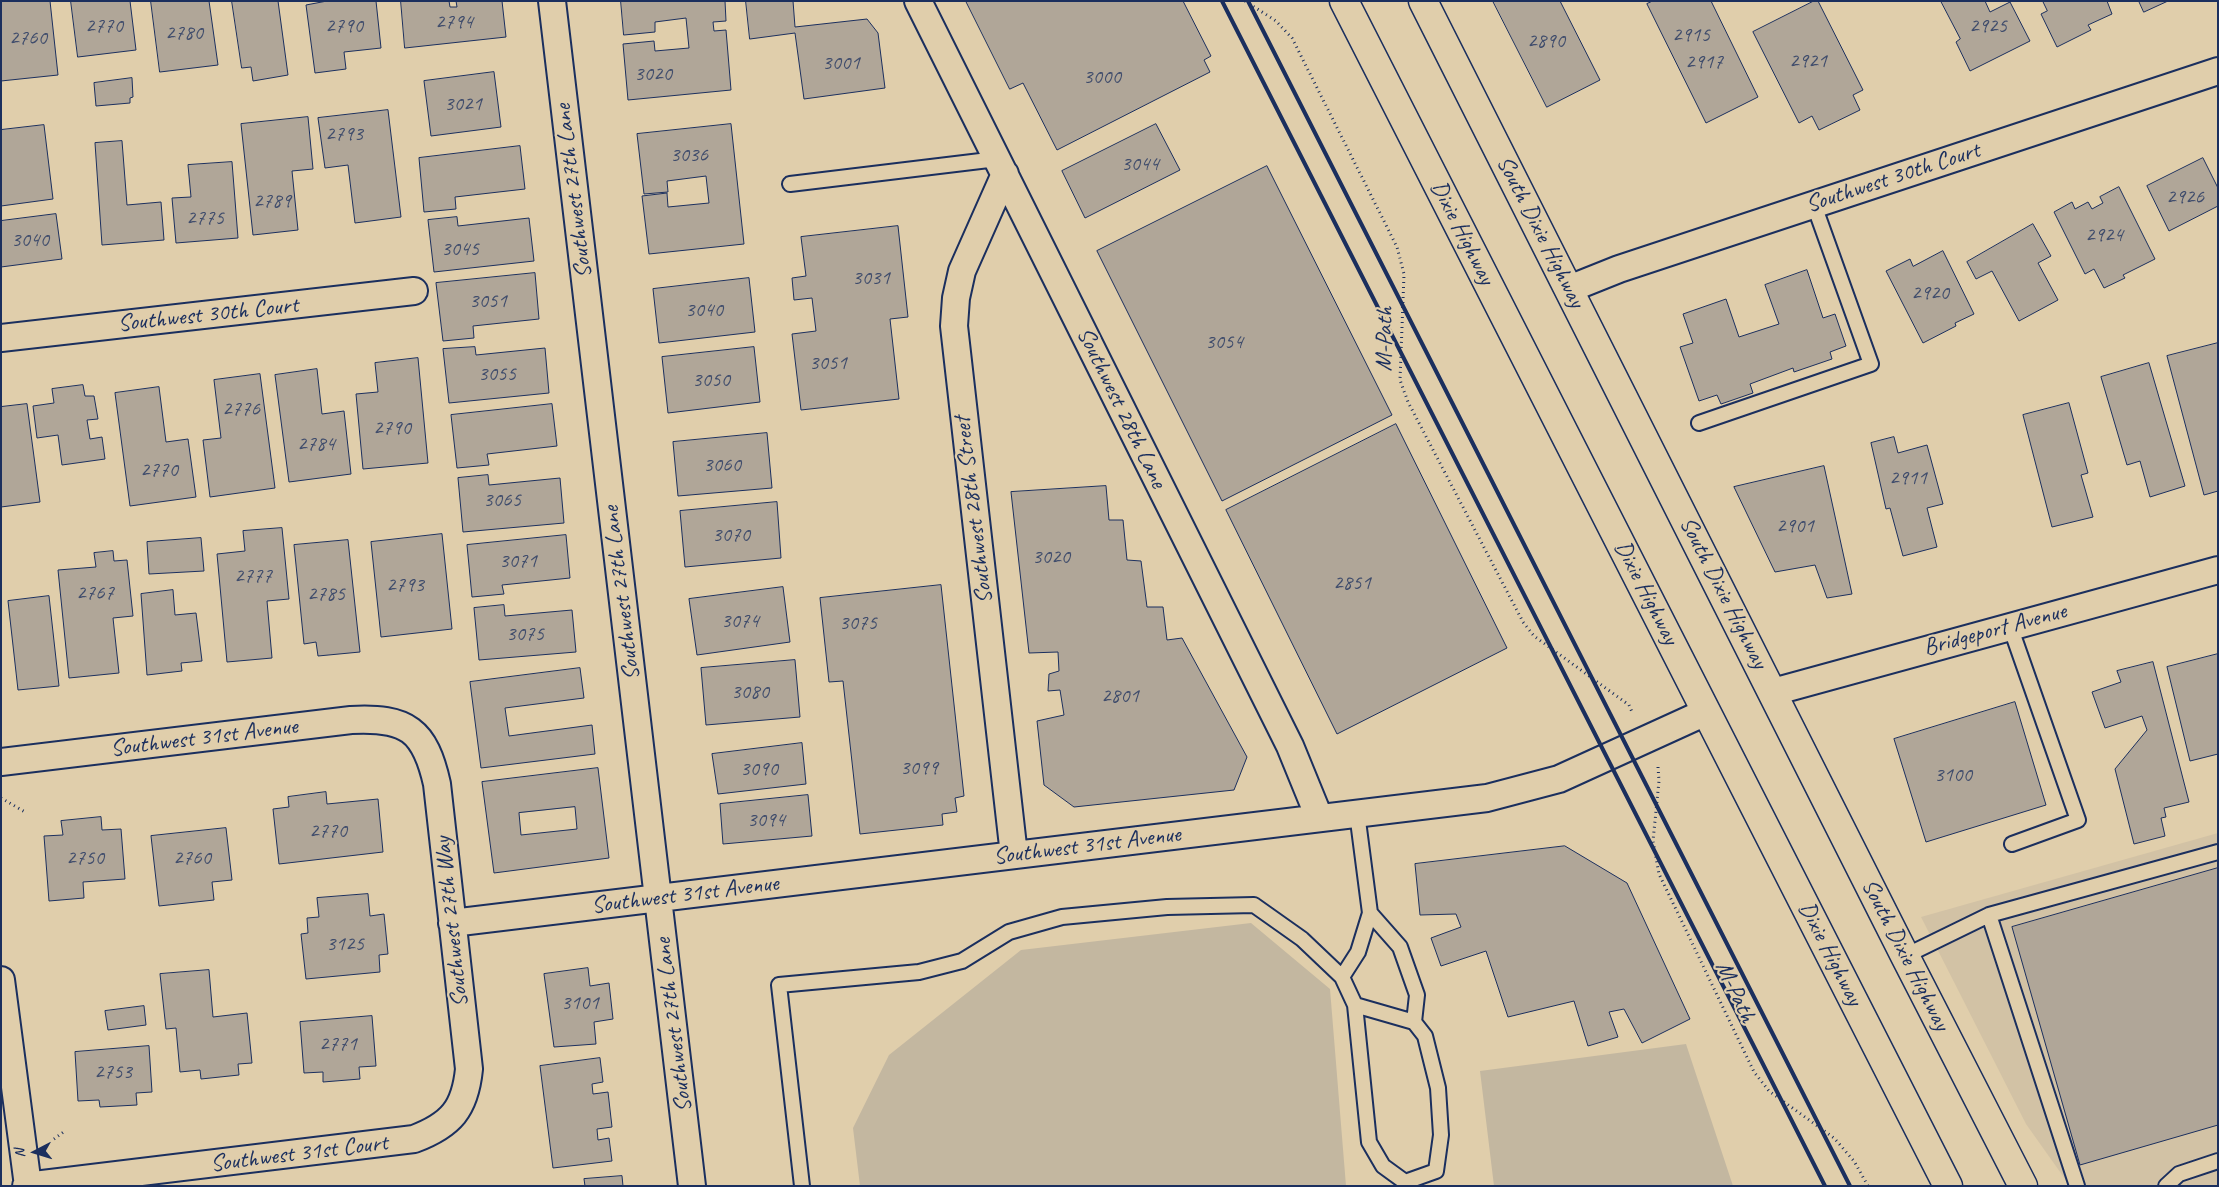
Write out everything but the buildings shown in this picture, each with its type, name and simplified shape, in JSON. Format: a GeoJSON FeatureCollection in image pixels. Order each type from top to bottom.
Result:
{"type":"FeatureCollection","features":[{"type":"Feature","properties":{"kind":"highway","name":"Dixie Highway"},"geometry":{"type":"LineString","coordinates":[[1344,1],[1948,1186]]}},
{"type":"Feature","properties":{"kind":"highway","name":"South Dixie Highway"},"geometry":{"type":"LineString","coordinates":[[1422,1],[1570,289],[1905,956],[2023,1186]]}},
{"type":"Feature","properties":{"kind":"street","name":"Southwest 27th Lane"},"geometry":{"type":"LineString","coordinates":[[552,1],[692,1186]]}},
{"type":"Feature","properties":{"kind":"street","name":"Southwest 28th Lane"},"geometry":{"type":"LineString","coordinates":[[918,1],[1290,746],[1319,817]]}},
{"type":"Feature","properties":{"kind":"street","name":"Southwest 30th Court"},"geometry":{"type":"LineString","coordinates":[[1570,289],[1618,269],[2218,71]]}},
{"type":"Feature","properties":{"kind":"street","name":"Southwest 28th Street"},"geometry":{"type":"LineString","coordinates":[[1001,166],[962,272],[956,298],[954,326],[1014,855]]}},
{"type":"Feature","properties":{"kind":"street","name":"Southwest 30th Court"},"geometry":{"type":"LineString","coordinates":[[1,338],[414,292]]}},
{"type":"Feature","properties":{"kind":"street","name":"Bridgeport Avenue"},"geometry":{"type":"LineString","coordinates":[[1773,692],[2218,570]]}},
{"type":"Feature","properties":{"kind":"street","name":"Southwest 31st Avenue"},"geometry":{"type":"LineString","coordinates":[[452,923],[1487,798],[1559,780],[1706,712]]}},
{"type":"Feature","properties":{"kind":"street","name":"Southwest 31st Avenue"},"geometry":{"type":"LineString","coordinates":[[1,762],[351,720],[377,719],[406,727]]}},
{"type":"Feature","properties":{"kind":"street","name":"Southwest 27th Way"},"geometry":{"type":"LineString","coordinates":[[406,727],[418,736],[426,746],[433,764],[437,784],[469,1069],[464,1095],[449,1122]]}},
{"type":"Feature","properties":{"kind":"street"},"geometry":{"type":"LineString","coordinates":[[1,980],[28,1186]]}},
{"type":"Feature","properties":{"kind":"street","name":"Southwest 31st Court"},"geometry":{"type":"LineString","coordinates":[[28,1186],[401,1142],[434,1132],[449,1122]]}},
{"type":"Feature","properties":{"kind":"lane"},"geometry":{"type":"LineString","coordinates":[[790,184],[1001,166]]}},
{"type":"Feature","properties":{"kind":"lane"},"geometry":{"type":"LineString","coordinates":[[1699,423],[1871,364],[1814,205]]}},
{"type":"Feature","properties":{"kind":"lane"},"geometry":{"type":"LineString","coordinates":[[2010,626],[2078,820],[2012,844]]}},
{"type":"Feature","properties":{"kind":"lane"},"geometry":{"type":"LineString","coordinates":[[1342,978],[1358,952],[1370,913],[1357,813]]}},
{"type":"Feature","properties":{"kind":"lane"},"geometry":{"type":"LineString","coordinates":[[1905,956],[1988,915],[2218,852]]}},
{"type":"Feature","properties":{"kind":"lane"},"geometry":{"type":"LineString","coordinates":[[802,1186],[779,985],[919,972],[962,961],[1009,932],[1062,917],[1167,907],[1254,906],[1302,939],[1342,978],[1355,1005],[1369,1142],[1383,1166],[1405,1182],[1436,1172],[1441,1135],[1438,1088],[1425,1036],[1414,1022],[1355,1005]]}},
{"type":"Feature","properties":{"kind":"lane"},"geometry":{"type":"LineString","coordinates":[[1370,913],[1400,947],[1417,995],[1414,1022]]}},
{"type":"Feature","properties":{"kind":"lane"},"geometry":{"type":"LineString","coordinates":[[1988,915],[2076,1186]]}},
{"type":"Feature","properties":{"kind":"lane"},"geometry":{"type":"LineString","coordinates":[[2166,1186],[2179,1174],[2218,1161]]}},
{"type":"Feature","properties":{"kind":"path","name":"M-Path"},"geometry":{"type":"LineString","coordinates":[[1245,1],[1276,21],[1292,38],[1397,247],[1404,274],[1400,380],[1408,402],[1523,622],[1534,636],[1629,705]]}},
{"type":"Feature","properties":{"kind":"path","name":"M-Path"},"geometry":{"type":"LineString","coordinates":[[1659,770],[1653,840],[1659,874],[1754,1072],[1769,1091],[1834,1138],[1854,1161],[1868,1186]]}},
{"type":"Feature","properties":{"kind":"path"},"geometry":{"type":"LineString","coordinates":[[1,798],[25,812]]}},
{"type":"Feature","properties":{"kind":"shaded area"},"geometry":{"type":"Polygon","coordinates":[[[2218,833],[2218,1186],[2070,1186],[2026,1124],[1921,917],[2218,833]]]}},
{"type":"Feature","properties":{"kind":"shaded area"},"geometry":{"type":"Polygon","coordinates":[[[1251,923],[1330,989],[1346,1186],[860,1186],[853,1128],[889,1055],[1021,950],[1251,923]]]}},
{"type":"Feature","properties":{"kind":"shaded area"},"geometry":{"type":"Polygon","coordinates":[[[1686,1044],[1733,1186],[1494,1186],[1480,1071],[1686,1044]]]}},
{"type":"Feature","properties":{"kind":"railway"},"geometry":{"type":"LineString","coordinates":[[1222,1],[1825,1186]]}},
{"type":"Feature","properties":{"kind":"railway"},"geometry":{"type":"LineString","coordinates":[[1248,1],[1850,1186]]}}]}
